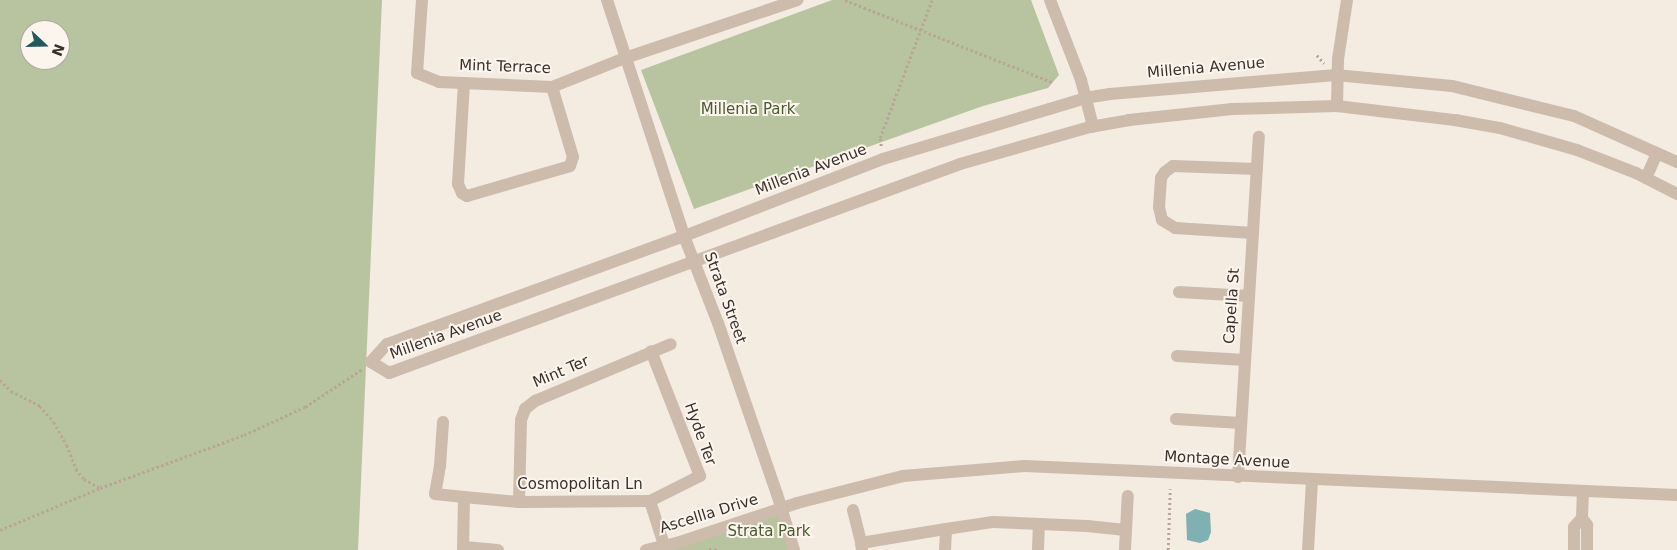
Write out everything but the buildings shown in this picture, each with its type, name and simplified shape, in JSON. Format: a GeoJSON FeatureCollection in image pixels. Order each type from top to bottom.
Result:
{"type":"FeatureCollection","features":[{"type":"Feature","properties":{"kind":"street","name":"Mint Terrace"},"geometry":{"type":"LineString","coordinates":[[422,0],[417,73],[439,82],[552,87],[625,58],[797,0]]}},
{"type":"Feature","properties":{"kind":"street","name":"Strata Street"},"geometry":{"type":"LineString","coordinates":[[607,0],[684,236],[718,323],[794,550]]}},
{"type":"Feature","properties":{"kind":"street"},"geometry":{"type":"LineString","coordinates":[[1050,0],[1086,98],[1093,126]]}},
{"type":"Feature","properties":{"kind":"street"},"geometry":{"type":"LineString","coordinates":[[1337,106],[1336,75],[1347,0]]}},
{"type":"Feature","properties":{"kind":"street","name":"Millenia Avenue"},"geometry":{"type":"LineString","coordinates":[[1677,162],[1574,116],[1452,86],[1336,75],[1126,91],[1086,98],[883,159],[684,236],[387,344],[371,362],[389,373],[960,164],[1093,126],[1232,109],[1337,106],[1455,120],[1500,128],[1577,150],[1646,178],[1677,194]]}},
{"type":"Feature","properties":{"kind":"street"},"geometry":{"type":"LineString","coordinates":[[464,83],[458,184],[462,193],[468,196],[570,166],[573,156],[552,87]]}},
{"type":"Feature","properties":{"kind":"street","name":"Capella St"},"geometry":{"type":"LineString","coordinates":[[1238,477],[1259,137]]}},
{"type":"Feature","properties":{"kind":"street"},"geometry":{"type":"LineString","coordinates":[[1646,178],[1657,153]]}},
{"type":"Feature","properties":{"kind":"street"},"geometry":{"type":"LineString","coordinates":[[1253,233],[1171,226],[1162,220],[1159,213],[1160,195],[1162,176],[1176,165],[1257,170]]}},
{"type":"Feature","properties":{"kind":"street"},"geometry":{"type":"LineString","coordinates":[[1179,292],[1249,296]]}},
{"type":"Feature","properties":{"kind":"street","name":"Mint Ter"},"geometry":{"type":"LineString","coordinates":[[519,502],[521,420],[525,409],[535,401],[671,344]]}},
{"type":"Feature","properties":{"kind":"street","name":"Hyde Ter"},"geometry":{"type":"LineString","coordinates":[[650,502],[700,476],[651,351]]}},
{"type":"Feature","properties":{"kind":"street"},"geometry":{"type":"LineString","coordinates":[[1177,356],[1245,360]]}},
{"type":"Feature","properties":{"kind":"street"},"geometry":{"type":"LineString","coordinates":[[1176,419],[1241,423]]}},
{"type":"Feature","properties":{"kind":"street","name":"Cosmopolitan Ln"},"geometry":{"type":"LineString","coordinates":[[443,422],[440,466],[434,494],[519,502],[650,502],[664,545]]}},
{"type":"Feature","properties":{"kind":"street","name":"Montage Avenue"},"geometry":{"type":"LineString","coordinates":[[781,509],[903,476],[1025,466],[1238,477],[1677,495]]}},
{"type":"Feature","properties":{"kind":"street"},"geometry":{"type":"LineString","coordinates":[[1308,550],[1312,480]]}},
{"type":"Feature","properties":{"kind":"street"},"geometry":{"type":"LineString","coordinates":[[1584,492],[1582,518],[1587,526],[1587,550]]}},
{"type":"Feature","properties":{"kind":"street"},"geometry":{"type":"LineString","coordinates":[[1125,550],[1128,496]]}},
{"type":"Feature","properties":{"kind":"street"},"geometry":{"type":"LineString","coordinates":[[464,497],[463,549],[498,550]]}},
{"type":"Feature","properties":{"kind":"street","name":"Ascellla Drive"},"geometry":{"type":"LineString","coordinates":[[646,550],[781,509]]}},
{"type":"Feature","properties":{"kind":"street"},"geometry":{"type":"LineString","coordinates":[[853,510],[862,546],[992,522],[1126,530]]}},
{"type":"Feature","properties":{"kind":"street"},"geometry":{"type":"LineString","coordinates":[[1574,550],[1574,527],[1582,518]]}},
{"type":"Feature","properties":{"kind":"street"},"geometry":{"type":"LineString","coordinates":[[1038,550],[1039,524]]}},
{"type":"Feature","properties":{"kind":"street"},"geometry":{"type":"LineString","coordinates":[[945,550],[946,529]]}},
{"type":"Feature","properties":{"kind":"path"},"geometry":{"type":"LineString","coordinates":[[845,0],[1052,82]]}},
{"type":"Feature","properties":{"kind":"path"},"geometry":{"type":"LineString","coordinates":[[883,159],[880,138],[932,0]]}},
{"type":"Feature","properties":{"kind":"path"},"geometry":{"type":"LineString","coordinates":[[0,530],[100,488],[244,435],[304,408],[371,362]]}},
{"type":"Feature","properties":{"kind":"path"},"geometry":{"type":"LineString","coordinates":[[0,380],[11,392],[40,406],[58,430],[76,469],[84,479],[100,488]]}},
{"type":"Feature","properties":{"kind":"path"},"geometry":{"type":"LineString","coordinates":[[1168,550],[1170,488]]}},
{"type":"Feature","properties":{"kind":"path"},"geometry":{"type":"LineString","coordinates":[[709,549],[717,550]]}},
{"type":"Feature","properties":{"kind":"green space"},"geometry":{"type":"Polygon","coordinates":[[[0,0],[382,0],[358,550],[0,550],[0,0]]]}},
{"type":"Feature","properties":{"kind":"green space","name":"Millenia Park"},"geometry":{"type":"Polygon","coordinates":[[[832,0],[1031,0],[1059,75],[1048,88],[983,106],[694,209],[641,70],[832,0]]]}},
{"type":"Feature","properties":{"kind":"green space","name":"Strata Park"},"geometry":{"type":"Polygon","coordinates":[[[781,509],[794,550],[648,550],[781,509]]]}},
{"type":"Feature","properties":{"kind":"water"},"geometry":{"type":"Polygon","coordinates":[[[1195,509],[1210,513],[1211,532],[1208,540],[1200,543],[1187,540],[1186,514],[1195,509]]]}}]}
